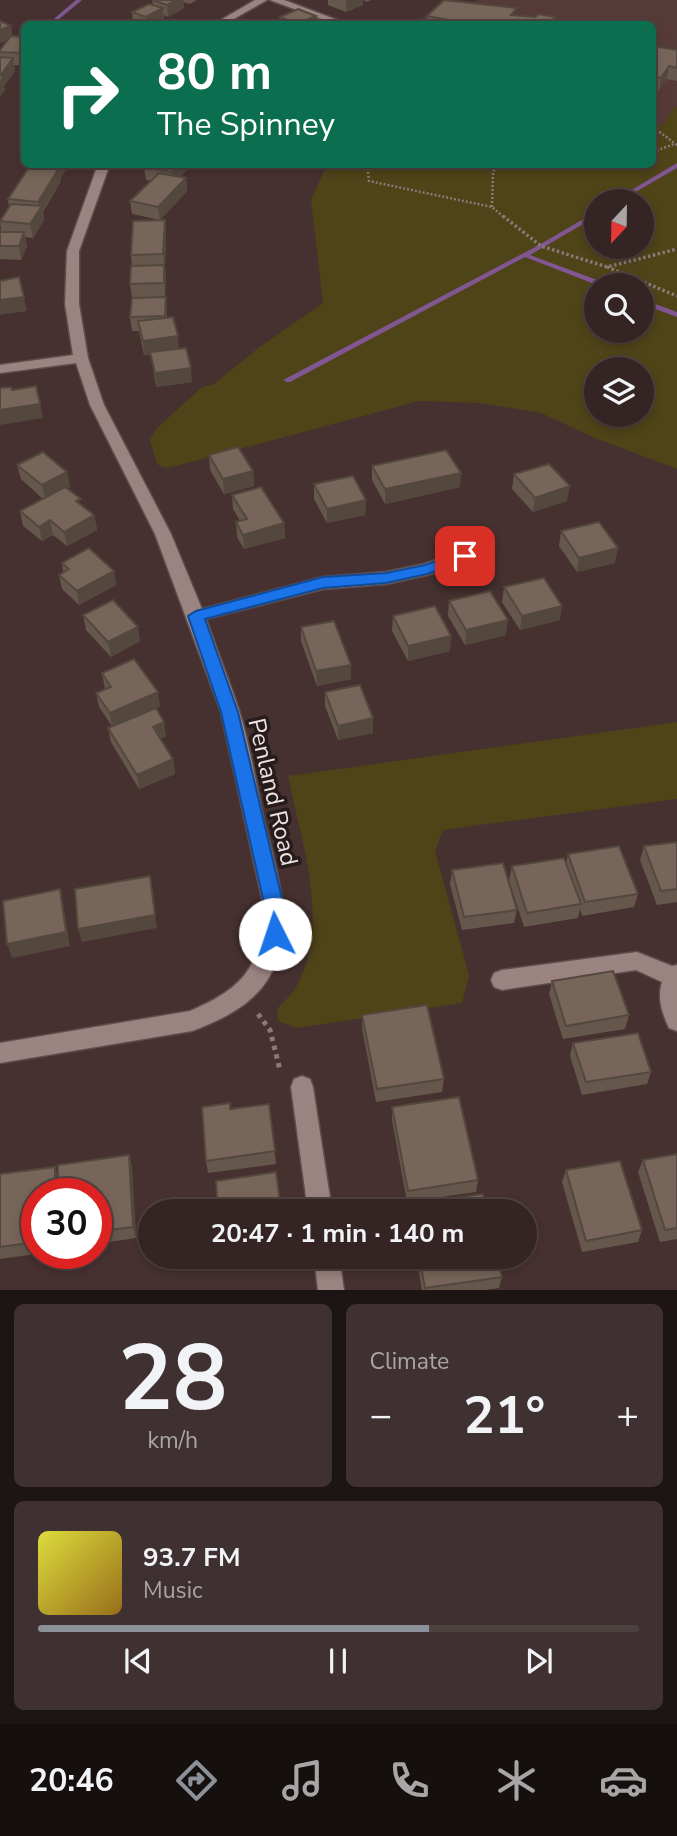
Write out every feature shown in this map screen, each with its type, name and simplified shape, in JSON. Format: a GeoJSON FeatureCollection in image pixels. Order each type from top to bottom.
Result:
{"type":"FeatureCollection","features":[{"type":"Feature","properties":{"kind":"street"},"geometry":{"type":"LineString","coordinates":[[224,21],[262,0]]}},
{"type":"Feature","properties":{"kind":"street"},"geometry":{"type":"LineString","coordinates":[[275,0],[334,21]]}},
{"type":"Feature","properties":{"kind":"street","name":"Penland Road"},"geometry":{"type":"LineString","coordinates":[[0,1053],[192,1021],[221,1010],[243,994],[266,965],[275,934],[273,903],[230,712],[163,534],[97,405],[81,358],[72,304],[74,251],[103,168]]}},
{"type":"Feature","properties":{"kind":"street"},"geometry":{"type":"LineString","coordinates":[[0,369],[81,358]]}},
{"type":"Feature","properties":{"kind":"street"},"geometry":{"type":"LineString","coordinates":[[196,616],[323,583],[386,578],[427,569],[465,556]]}},
{"type":"Feature","properties":{"kind":"street"},"geometry":{"type":"LineString","coordinates":[[502,980],[637,961],[676,976],[670,988],[670,1003],[677,1021]]}},
{"type":"Feature","properties":{"kind":"street"},"geometry":{"type":"LineString","coordinates":[[302,1087],[318,1199]]}},
{"type":"Feature","properties":{"kind":"street"},"geometry":{"type":"LineString","coordinates":[[328,1269],[331,1290]]}},
{"type":"Feature","properties":{"kind":"path"},"geometry":{"type":"LineString","coordinates":[[656,129],[676,145]]}},
{"type":"Feature","properties":{"kind":"path"},"geometry":{"type":"LineString","coordinates":[[656,151],[676,145]]}},
{"type":"Feature","properties":{"kind":"path"},"geometry":{"type":"LineString","coordinates":[[367,168],[369,181],[492,207],[541,246],[607,267],[677,296]]}},
{"type":"Feature","properties":{"kind":"path"},"geometry":{"type":"LineString","coordinates":[[492,207],[495,168]]}},
{"type":"Feature","properties":{"kind":"path"},"geometry":{"type":"LineString","coordinates":[[607,267],[677,249]]}},
{"type":"Feature","properties":{"kind":"path"},"geometry":{"type":"LineString","coordinates":[[243,994],[270,1030],[282,1078],[302,1087]]}},
{"type":"Feature","properties":{"kind":"shaded area"},"geometry":{"type":"Polygon","coordinates":[[[479,0],[677,0],[677,107],[663,125],[656,124],[656,21],[412,21],[479,0]]]}},
{"type":"Feature","properties":{"kind":"shaded area"},"geometry":{"type":"Polygon","coordinates":[[[677,107],[677,469],[595,438],[541,413],[480,403],[419,401],[176,466],[165,468],[157,464],[150,440],[157,428],[202,387],[214,384],[258,348],[323,303],[311,200],[324,171],[331,168],[656,168],[656,124],[663,125],[677,107]]]}},
{"type":"Feature","properties":{"kind":"shaded area"},"geometry":{"type":"Polygon","coordinates":[[[677,722],[677,799],[443,830],[435,851],[469,975],[462,1003],[297,1028],[278,1021],[277,1009],[295,989],[306,965],[311,939],[310,884],[288,776],[677,722]]]}},
{"type":"Feature","properties":{"kind":"building"},"geometry":{"type":"Polygon","coordinates":[[[152,0],[175,0],[167,5],[152,0]]]}},
{"type":"Feature","properties":{"kind":"building"},"geometry":{"type":"Polygon","coordinates":[[[444,0],[517,8],[511,15],[535,17],[539,14],[555,17],[552,21],[454,21],[427,16],[444,0]]]}},
{"type":"Feature","properties":{"kind":"building"},"geometry":{"type":"Polygon","coordinates":[[[149,4],[163,8],[146,17],[132,12],[149,4]]]}},
{"type":"Feature","properties":{"kind":"building"},"geometry":{"type":"Polygon","coordinates":[[[298,9],[316,16],[304,21],[290,21],[280,17],[298,9]]]}},
{"type":"Feature","properties":{"kind":"building"},"geometry":{"type":"Polygon","coordinates":[[[0,21],[11,26],[0,30],[0,21]]]}},
{"type":"Feature","properties":{"kind":"building"},"geometry":{"type":"Polygon","coordinates":[[[11,36],[21,37],[21,53],[0,50],[11,36]]]}},
{"type":"Feature","properties":{"kind":"building"},"geometry":{"type":"Polygon","coordinates":[[[656,46],[677,50],[677,68],[669,66],[661,78],[656,77],[656,46]]]}},
{"type":"Feature","properties":{"kind":"building"},"geometry":{"type":"Polygon","coordinates":[[[0,57],[13,58],[1,75],[0,74],[0,57]]]}},
{"type":"Feature","properties":{"kind":"building"},"geometry":{"type":"Polygon","coordinates":[[[29,168],[59,168],[38,202],[8,199],[29,168]]]}},
{"type":"Feature","properties":{"kind":"building"},"geometry":{"type":"Polygon","coordinates":[[[149,168],[175,168],[171,172],[149,168]]]}},
{"type":"Feature","properties":{"kind":"building"},"geometry":{"type":"Polygon","coordinates":[[[159,173],[186,178],[158,207],[130,201],[159,173]]]}},
{"type":"Feature","properties":{"kind":"building"},"geometry":{"type":"Polygon","coordinates":[[[11,204],[42,206],[30,224],[0,221],[11,204]]]}},
{"type":"Feature","properties":{"kind":"building"},"geometry":{"type":"Polygon","coordinates":[[[165,220],[163,254],[131,255],[133,221],[165,220]]]}},
{"type":"Feature","properties":{"kind":"building"},"geometry":{"type":"Polygon","coordinates":[[[0,232],[24,232],[19,246],[0,246],[0,232]]]}},
{"type":"Feature","properties":{"kind":"building"},"geometry":{"type":"Polygon","coordinates":[[[164,265],[164,283],[130,284],[131,266],[164,265]]]}},
{"type":"Feature","properties":{"kind":"building"},"geometry":{"type":"Polygon","coordinates":[[[19,277],[24,297],[0,300],[0,281],[19,277]]]}},
{"type":"Feature","properties":{"kind":"building"},"geometry":{"type":"Polygon","coordinates":[[[166,297],[165,316],[130,317],[132,298],[166,297]]]}},
{"type":"Feature","properties":{"kind":"building"},"geometry":{"type":"Polygon","coordinates":[[[173,317],[178,336],[143,341],[138,321],[173,317]]]}},
{"type":"Feature","properties":{"kind":"building"},"geometry":{"type":"Polygon","coordinates":[[[186,348],[191,368],[155,373],[150,352],[186,348]]]}},
{"type":"Feature","properties":{"kind":"building"},"geometry":{"type":"Polygon","coordinates":[[[36,386],[40,404],[0,410],[0,388],[11,387],[12,390],[36,386]]]}},
{"type":"Feature","properties":{"kind":"building"},"geometry":{"type":"Polygon","coordinates":[[[238,447],[253,471],[223,479],[209,455],[238,447]]]}},
{"type":"Feature","properties":{"kind":"building"},"geometry":{"type":"Polygon","coordinates":[[[446,450],[461,473],[385,489],[372,466],[446,450]]]}},
{"type":"Feature","properties":{"kind":"building"},"geometry":{"type":"Polygon","coordinates":[[[43,452],[67,472],[42,485],[17,465],[43,452]]]}},
{"type":"Feature","properties":{"kind":"building"},"geometry":{"type":"Polygon","coordinates":[[[549,464],[570,486],[535,498],[514,474],[549,464]]]}},
{"type":"Feature","properties":{"kind":"building"},"geometry":{"type":"Polygon","coordinates":[[[353,476],[366,500],[327,509],[314,484],[353,476]]]}},
{"type":"Feature","properties":{"kind":"building"},"geometry":{"type":"Polygon","coordinates":[[[65,487],[81,499],[76,501],[94,515],[64,532],[50,520],[39,527],[20,511],[65,487]]]}},
{"type":"Feature","properties":{"kind":"building"},"geometry":{"type":"Polygon","coordinates":[[[261,487],[284,523],[243,535],[236,522],[247,519],[232,495],[261,487]]]}},
{"type":"Feature","properties":{"kind":"building"},"geometry":{"type":"Polygon","coordinates":[[[599,522],[618,548],[579,558],[561,531],[599,522]]]}},
{"type":"Feature","properties":{"kind":"building"},"geometry":{"type":"Polygon","coordinates":[[[89,548],[114,571],[77,591],[59,575],[69,569],[62,563],[89,548]]]}},
{"type":"Feature","properties":{"kind":"building"},"geometry":{"type":"Polygon","coordinates":[[[544,578],[562,606],[522,616],[504,587],[544,578]]]}},
{"type":"Feature","properties":{"kind":"building"},"geometry":{"type":"Polygon","coordinates":[[[490,591],[508,620],[466,630],[449,601],[490,591]]]}},
{"type":"Feature","properties":{"kind":"building"},"geometry":{"type":"Polygon","coordinates":[[[113,600],[138,627],[108,642],[83,615],[113,600]]]}},
{"type":"Feature","properties":{"kind":"building"},"geometry":{"type":"Polygon","coordinates":[[[435,606],[451,636],[408,646],[393,616],[435,606]]]}},
{"type":"Feature","properties":{"kind":"building"},"geometry":{"type":"Polygon","coordinates":[[[334,621],[351,665],[316,671],[301,627],[334,621]]]}},
{"type":"Feature","properties":{"kind":"building"},"geometry":{"type":"Polygon","coordinates":[[[134,659],[158,692],[110,713],[96,693],[111,687],[102,673],[134,659]]]}},
{"type":"Feature","properties":{"kind":"building"},"geometry":{"type":"Polygon","coordinates":[[[360,685],[373,718],[338,726],[325,692],[360,685]]]}},
{"type":"Feature","properties":{"kind":"building"},"geometry":{"type":"Polygon","coordinates":[[[156,708],[164,722],[153,727],[173,759],[137,775],[108,728],[156,708]]]}},
{"type":"Feature","properties":{"kind":"building"},"geometry":{"type":"Polygon","coordinates":[[[677,842],[677,889],[661,891],[644,846],[677,842]]]}},
{"type":"Feature","properties":{"kind":"building"},"geometry":{"type":"Polygon","coordinates":[[[619,846],[638,894],[585,902],[568,854],[619,846]]]}},
{"type":"Feature","properties":{"kind":"building"},"geometry":{"type":"Polygon","coordinates":[[[564,858],[581,904],[527,913],[512,866],[564,858]]]}},
{"type":"Feature","properties":{"kind":"building"},"geometry":{"type":"Polygon","coordinates":[[[503,863],[517,910],[464,917],[452,870],[503,863]]]}},
{"type":"Feature","properties":{"kind":"building"},"geometry":{"type":"Polygon","coordinates":[[[150,876],[155,915],[78,929],[75,889],[150,876]]]}},
{"type":"Feature","properties":{"kind":"building"},"geometry":{"type":"Polygon","coordinates":[[[60,889],[66,932],[7,944],[3,901],[60,889]]]}},
{"type":"Feature","properties":{"kind":"building"},"geometry":{"type":"Polygon","coordinates":[[[613,971],[629,1015],[566,1026],[552,981],[613,971]]]}},
{"type":"Feature","properties":{"kind":"building"},"geometry":{"type":"Polygon","coordinates":[[[427,1005],[444,1079],[377,1089],[362,1015],[427,1005]]]}},
{"type":"Feature","properties":{"kind":"building"},"geometry":{"type":"Polygon","coordinates":[[[638,1033],[651,1072],[586,1082],[573,1043],[638,1033]]]}},
{"type":"Feature","properties":{"kind":"building"},"geometry":{"type":"Polygon","coordinates":[[[459,1097],[478,1180],[408,1191],[392,1107],[459,1097]]]}},
{"type":"Feature","properties":{"kind":"building"},"geometry":{"type":"Polygon","coordinates":[[[230,1103],[230,1109],[269,1104],[275,1151],[206,1161],[202,1107],[230,1103]]]}},
{"type":"Feature","properties":{"kind":"building"},"geometry":{"type":"Polygon","coordinates":[[[677,1154],[677,1228],[665,1230],[643,1160],[677,1154]]]}},
{"type":"Feature","properties":{"kind":"building"},"geometry":{"type":"Polygon","coordinates":[[[129,1155],[133,1227],[112,1230],[112,1178],[58,1178],[58,1165],[129,1155]]]}},
{"type":"Feature","properties":{"kind":"building"},"geometry":{"type":"Polygon","coordinates":[[[620,1161],[642,1230],[586,1241],[566,1170],[620,1161]]]}},
{"type":"Feature","properties":{"kind":"building"},"geometry":{"type":"Polygon","coordinates":[[[55,1167],[55,1178],[21,1178],[21,1244],[0,1247],[0,1174],[55,1167]]]}},
{"type":"Feature","properties":{"kind":"building"},"geometry":{"type":"Polygon","coordinates":[[[276,1172],[280,1199],[217,1199],[216,1181],[276,1172]]]}},
{"type":"Feature","properties":{"kind":"building"},"geometry":{"type":"Polygon","coordinates":[[[483,1194],[484,1199],[446,1199],[483,1194]]]}},
{"type":"Feature","properties":{"kind":"building"},"geometry":{"type":"Polygon","coordinates":[[[421,1269],[500,1269],[502,1277],[425,1288],[421,1269]]]}},
{"type":"Feature","properties":{"kind":"waterway"},"geometry":{"type":"LineString","coordinates":[[54,21],[79,0]]}},
{"type":"Feature","properties":{"kind":"waterway"},"geometry":{"type":"LineString","coordinates":[[636,189],[677,165]]}},
{"type":"Feature","properties":{"kind":"waterway"},"geometry":{"type":"LineString","coordinates":[[287,380],[584,221]]}},
{"type":"Feature","properties":{"kind":"waterway"},"geometry":{"type":"LineString","coordinates":[[525,255],[584,278]]}},
{"type":"Feature","properties":{"kind":"waterway"},"geometry":{"type":"LineString","coordinates":[[654,306],[677,315]]}},
{"type":"Feature","properties":{"kind":"route"},"geometry":{"type":"LineString","coordinates":[[275,934],[273,903],[230,712],[196,616],[323,583],[386,578],[427,569],[465,556]]}}]}
